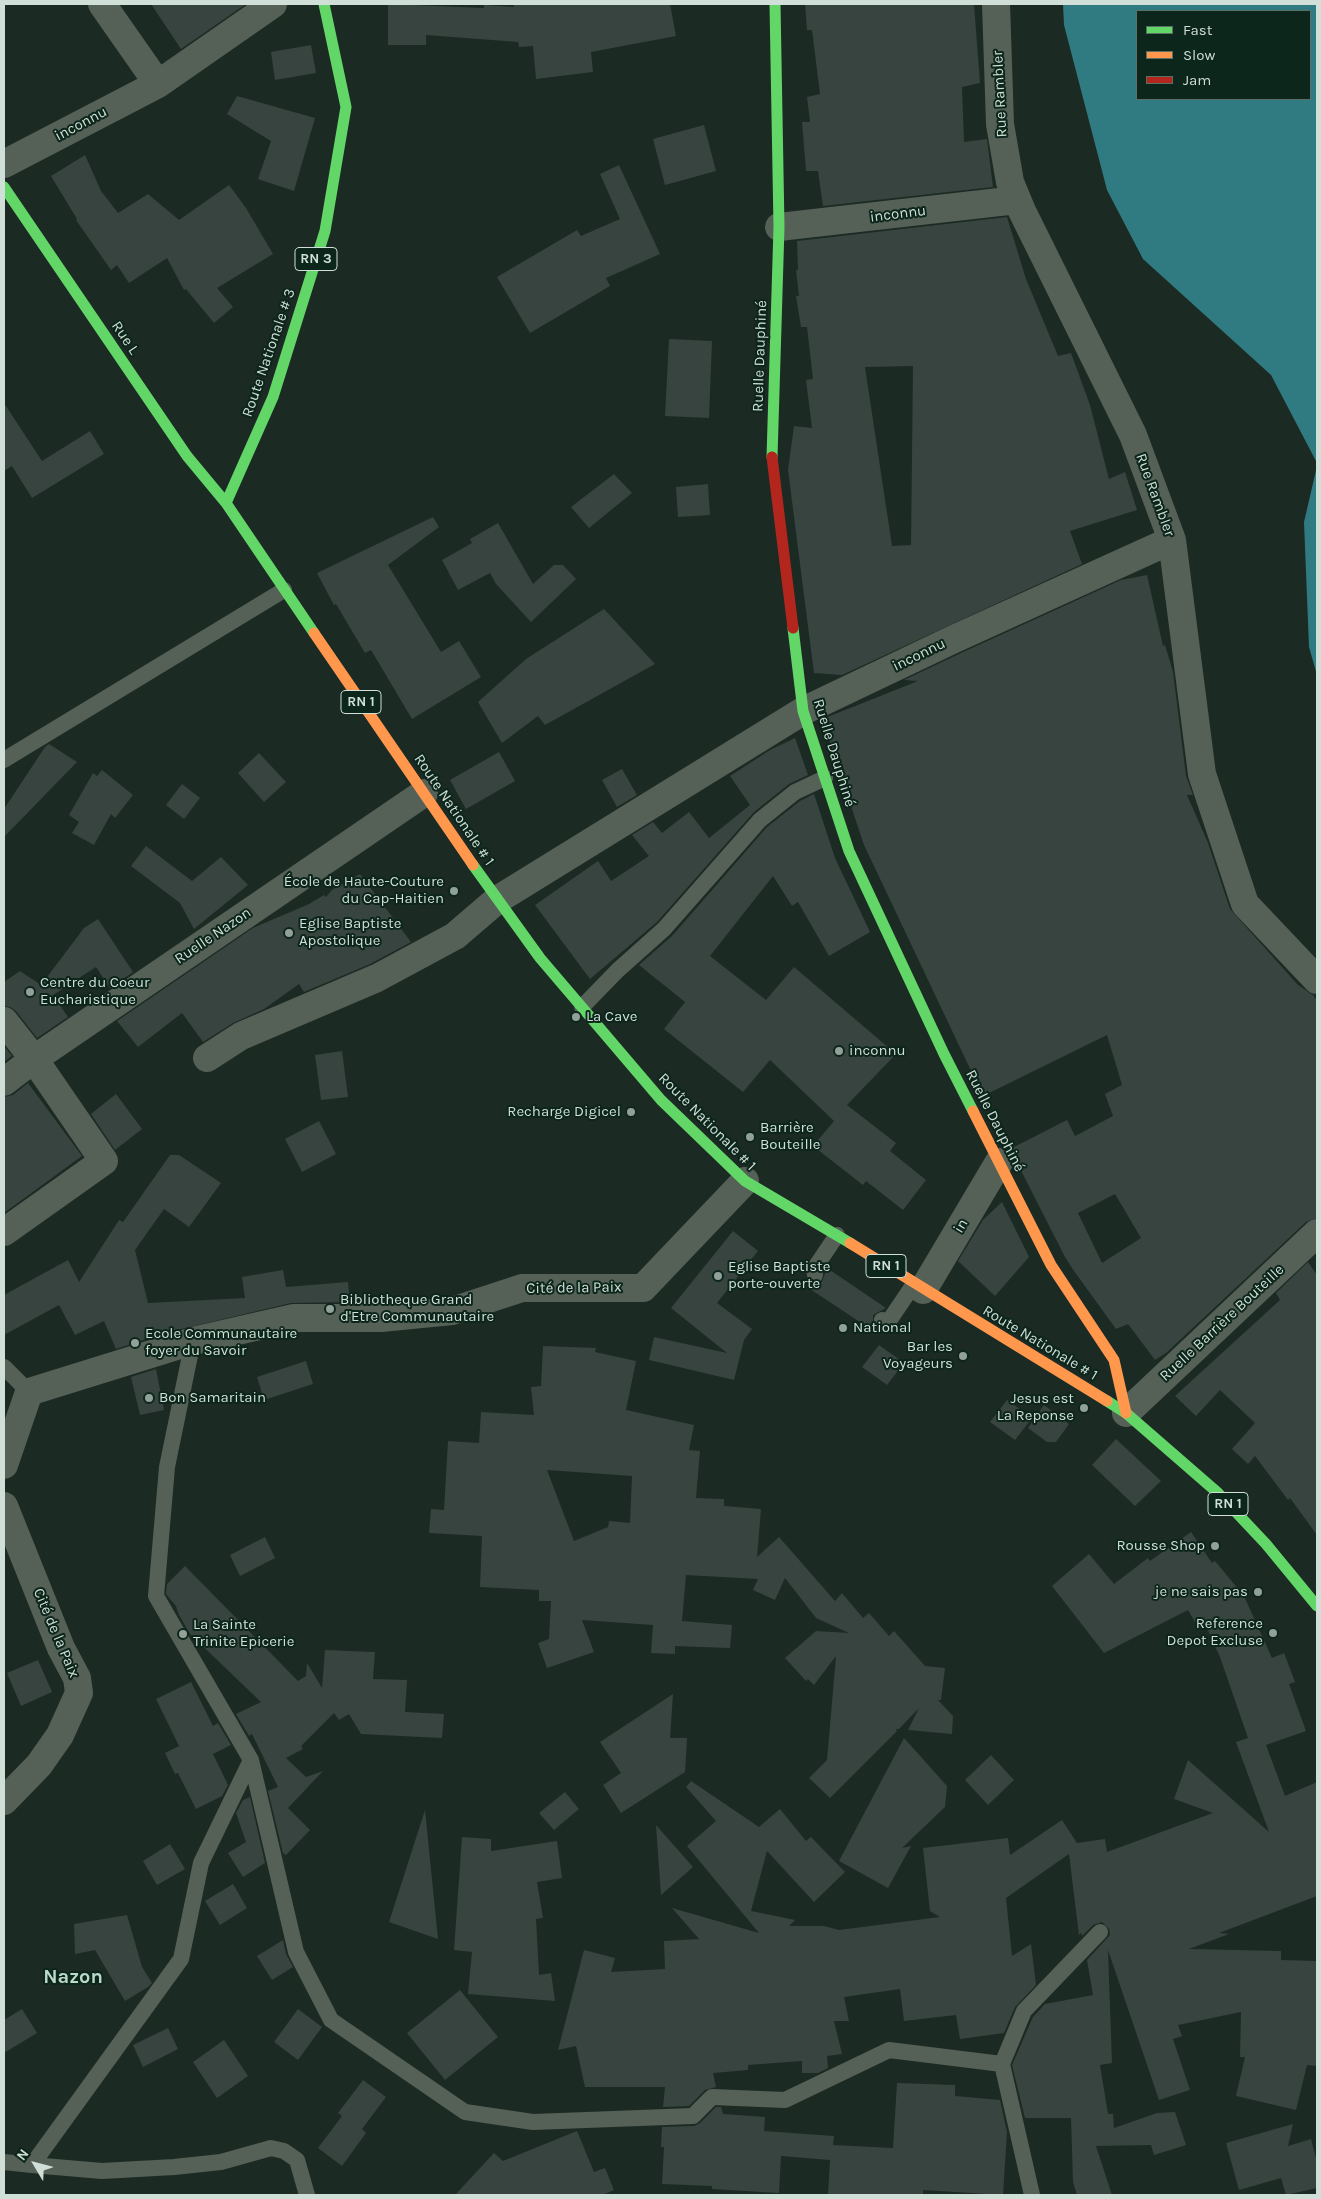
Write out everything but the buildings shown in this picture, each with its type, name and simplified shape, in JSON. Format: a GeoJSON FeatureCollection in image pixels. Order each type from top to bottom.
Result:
{"type":"FeatureCollection","features":[{"type":"Feature","properties":{"kind":"main road","name":"Route Nationale # 3"},"geometry":{"type":"LineString","coordinates":[[226,503],[273,397],[325,231],[346,107],[324,4]]}},
{"type":"Feature","properties":{"kind":"main road","name":"Ruelle Dauphiné"},"geometry":{"type":"LineString","coordinates":[[775,4],[778,227],[772,465],[803,711],[849,852],[944,1054],[1051,1265],[1114,1360],[1126,1413]]}},
{"type":"Feature","properties":{"kind":"main road","name":"Rue L"},"geometry":{"type":"LineString","coordinates":[[4,187],[187,456],[226,503]]}},
{"type":"Feature","properties":{"kind":"main road","name":"Route Nationale # 1"},"geometry":{"type":"LineString","coordinates":[[226,503],[497,900],[540,958],[661,1100],[745,1181],[837,1235],[1126,1413],[1218,1493],[1266,1544],[1317,1606]]}},
{"type":"Feature","properties":{"kind":"street"},"geometry":{"type":"LineString","coordinates":[[102,4],[158,84]]}},
{"type":"Feature","properties":{"kind":"street","name":"inconnu"},"geometry":{"type":"LineString","coordinates":[[4,164],[158,84],[273,4]]}},
{"type":"Feature","properties":{"kind":"street","name":"Rue Rambler"},"geometry":{"type":"LineString","coordinates":[[996,4],[1000,124],[1010,182],[1017,200],[1133,435],[1172,540],[1202,774],[1211,802],[1245,904],[1317,980]]}},
{"type":"Feature","properties":{"kind":"street","name":"inconnu"},"geometry":{"type":"LineString","coordinates":[[778,227],[1017,200]]}},
{"type":"Feature","properties":{"kind":"street","name":"inconnu"},"geometry":{"type":"LineString","coordinates":[[207,1058],[241,1036],[386,973],[455,936],[497,900],[803,711],[954,639],[1172,540]]}},
{"type":"Feature","properties":{"kind":"street","name":"Ruelle Nazon"},"geometry":{"type":"LineString","coordinates":[[4,1082],[34,1059],[424,793]]}},
{"type":"Feature","properties":{"kind":"street"},"geometry":{"type":"LineString","coordinates":[[4,1021],[34,1059],[104,1161],[4,1232]]}},
{"type":"Feature","properties":{"kind":"street","name":"in"},"geometry":{"type":"LineString","coordinates":[[919,1287],[999,1162]]}},
{"type":"Feature","properties":{"kind":"street","name":"Cité de la Paix"},"geometry":{"type":"LineString","coordinates":[[29,1392],[193,1341],[294,1318],[381,1318],[452,1311],[522,1288],[643,1288],[745,1181]]}},
{"type":"Feature","properties":{"kind":"street","name":"Ruelle Barrière Bouteille"},"geometry":{"type":"LineString","coordinates":[[1126,1413],[1317,1234]]}},
{"type":"Feature","properties":{"kind":"street"},"geometry":{"type":"LineString","coordinates":[[4,1465],[29,1392]]}},
{"type":"Feature","properties":{"kind":"street","name":"Cité de la Paix"},"geometry":{"type":"LineString","coordinates":[[4,1506],[60,1648],[77,1678],[79,1693],[60,1735],[44,1758],[4,1801]]}},
{"type":"Feature","properties":{"kind":"lane"},"geometry":{"type":"LineString","coordinates":[[4,760],[284,590]]}},
{"type":"Feature","properties":{"kind":"lane"},"geometry":{"type":"LineString","coordinates":[[582,1007],[618,970],[664,929],[760,820],[796,792],[825,778]]}},
{"type":"Feature","properties":{"kind":"lane"},"geometry":{"type":"LineString","coordinates":[[816,1275],[814,1269],[837,1235]]}},
{"type":"Feature","properties":{"kind":"lane"},"geometry":{"type":"LineString","coordinates":[[882,1320],[885,1322],[891,1318],[919,1287]]}},
{"type":"Feature","properties":{"kind":"lane"},"geometry":{"type":"LineString","coordinates":[[193,1341],[167,1467],[156,1596],[251,1760],[296,1952],[331,2020],[465,2112],[533,2122],[693,2116],[712,2096],[785,2100],[889,2050],[1002,2064]]}},
{"type":"Feature","properties":{"kind":"lane"},"geometry":{"type":"LineString","coordinates":[[4,1367],[29,1392]]}},
{"type":"Feature","properties":{"kind":"lane"},"geometry":{"type":"LineString","coordinates":[[32,2165],[181,1960],[201,1863],[251,1760]]}},
{"type":"Feature","properties":{"kind":"lane"},"geometry":{"type":"LineString","coordinates":[[1032,2195],[1002,2064],[1024,2010],[1100,1932]]}},
{"type":"Feature","properties":{"kind":"lane"},"geometry":{"type":"LineString","coordinates":[[4,2162],[102,2171],[221,2162],[271,2148],[284,2150],[297,2160],[307,2195]]}},
{"type":"Feature","properties":{"kind":"water"},"geometry":{"type":"Polygon","coordinates":[[[1063,4],[1317,4],[1317,463],[1271,375],[1143,259],[1107,190],[1064,25],[1063,4]]]}},
{"type":"Feature","properties":{"kind":"water"},"geometry":{"type":"Polygon","coordinates":[[[1317,466],[1317,675],[1309,647],[1304,522],[1317,466]]]}},
{"type":"Feature","properties":{"kind":"traffic: fast"},"geometry":{"type":"LineString","coordinates":[[314,633],[226,503],[273,397],[325,231],[346,107],[324,4]]}},
{"type":"Feature","properties":{"kind":"traffic: fast"},"geometry":{"type":"LineString","coordinates":[[772,457],[779,227],[775,4]]}},
{"type":"Feature","properties":{"kind":"traffic: fast"},"geometry":{"type":"LineString","coordinates":[[4,187],[187,456],[226,503]]}},
{"type":"Feature","properties":{"kind":"traffic: fast"},"geometry":{"type":"LineString","coordinates":[[793,628],[803,711],[849,851],[944,1054],[973,1111]]}},
{"type":"Feature","properties":{"kind":"traffic: fast"},"geometry":{"type":"LineString","coordinates":[[473,865],[540,958],[661,1100],[745,1181],[850,1243]]}},
{"type":"Feature","properties":{"kind":"traffic: fast"},"geometry":{"type":"LineString","coordinates":[[1107,1401],[1126,1413],[1218,1493],[1266,1544],[1317,1606]]}},
{"type":"Feature","properties":{"kind":"traffic: slow"},"geometry":{"type":"LineString","coordinates":[[314,633],[473,865]]}},
{"type":"Feature","properties":{"kind":"traffic: slow"},"geometry":{"type":"LineString","coordinates":[[973,1111],[1051,1265],[1114,1360],[1126,1413]]}},
{"type":"Feature","properties":{"kind":"traffic: slow"},"geometry":{"type":"LineString","coordinates":[[850,1243],[1107,1401]]}},
{"type":"Feature","properties":{"kind":"traffic: jam"},"geometry":{"type":"LineString","coordinates":[[772,457],[793,628]]}},
{"type":"Feature","properties":{"kind":"place","name":"École de Haute-Couture du Cap-Haitien"},"geometry":{"type":"Point","coordinates":[454,891]}},
{"type":"Feature","properties":{"kind":"place","name":"Eglise Baptiste Apostolique"},"geometry":{"type":"Point","coordinates":[289,933]}},
{"type":"Feature","properties":{"kind":"place","name":"Centre du Coeur Eucharistique"},"geometry":{"type":"Point","coordinates":[30,992]}},
{"type":"Feature","properties":{"kind":"place","name":"La Cave"},"geometry":{"type":"Point","coordinates":[576,1017]}},
{"type":"Feature","properties":{"kind":"place","name":"inconnu"},"geometry":{"type":"Point","coordinates":[839,1051]}},
{"type":"Feature","properties":{"kind":"place","name":"Recharge Digicel"},"geometry":{"type":"Point","coordinates":[631,1112]}},
{"type":"Feature","properties":{"kind":"place","name":"Barrière Bouteille"},"geometry":{"type":"Point","coordinates":[750,1137]}},
{"type":"Feature","properties":{"kind":"place","name":"Eglise Baptiste porte-ouverte"},"geometry":{"type":"Point","coordinates":[718,1276]}},
{"type":"Feature","properties":{"kind":"place","name":"Bibliotheque Grand d'Etre Communautaire"},"geometry":{"type":"Point","coordinates":[330,1309]}},
{"type":"Feature","properties":{"kind":"place","name":"National"},"geometry":{"type":"Point","coordinates":[843,1328]}},
{"type":"Feature","properties":{"kind":"place","name":"Ecole Communautaire foyer du Savoir"},"geometry":{"type":"Point","coordinates":[135,1343]}},
{"type":"Feature","properties":{"kind":"place","name":"Bar les Voyageurs"},"geometry":{"type":"Point","coordinates":[963,1356]}},
{"type":"Feature","properties":{"kind":"place","name":"Bon Samaritain"},"geometry":{"type":"Point","coordinates":[149,1398]}},
{"type":"Feature","properties":{"kind":"place","name":"Jesus est La Reponse"},"geometry":{"type":"Point","coordinates":[1084,1408]}},
{"type":"Feature","properties":{"kind":"place","name":"Rousse Shop"},"geometry":{"type":"Point","coordinates":[1215,1546]}},
{"type":"Feature","properties":{"kind":"place","name":"je ne sais pas"},"geometry":{"type":"Point","coordinates":[1258,1592]}},
{"type":"Feature","properties":{"kind":"place","name":"Reference Depot Excluse"},"geometry":{"type":"Point","coordinates":[1273,1633]}},
{"type":"Feature","properties":{"kind":"place","name":"La Sainte Trinite Epicerie"},"geometry":{"type":"Point","coordinates":[183,1634]}},
{"type":"Feature","properties":{"kind":"district","name":"Nazon"},"geometry":{"type":"Point","coordinates":[73,1977]}}]}
